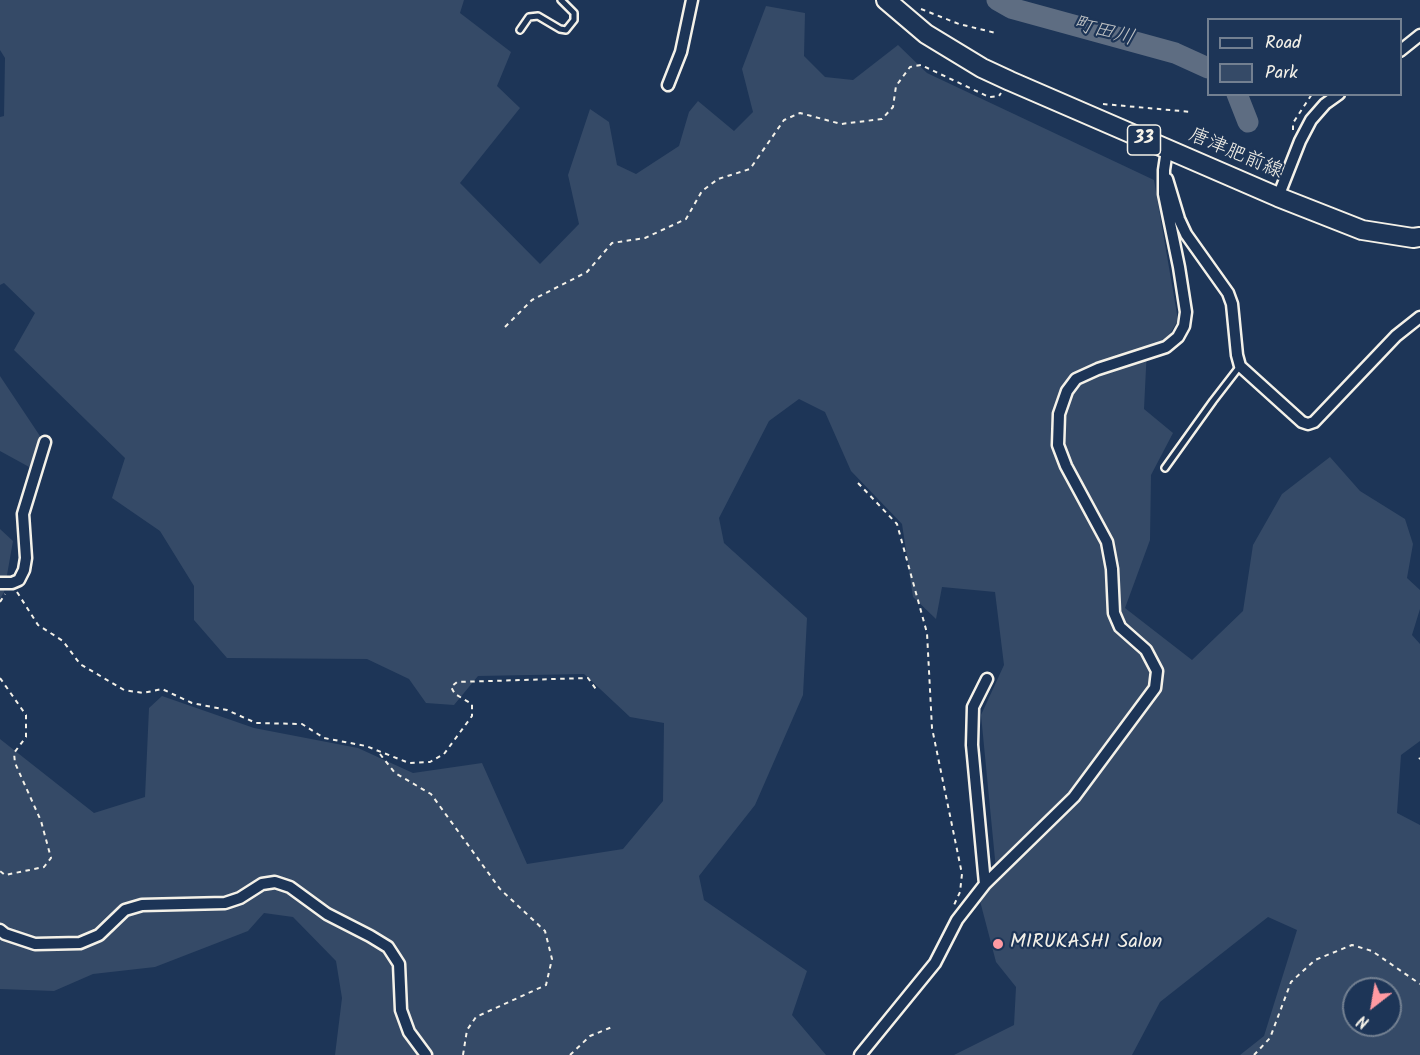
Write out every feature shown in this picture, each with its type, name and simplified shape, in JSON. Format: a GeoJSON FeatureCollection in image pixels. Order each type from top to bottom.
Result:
{"type":"FeatureCollection","features":[{"type":"Feature","properties":{"kind":"main road","name":"唐津肥前線"},"geometry":{"type":"LineString","coordinates":[[893,6],[926,34],[982,68],[1080,112],[1278,197],[1362,230],[1413,238],[1420,237]]}},
{"type":"Feature","properties":{"kind":"street"},"geometry":{"type":"LineString","coordinates":[[668,85],[681,52],[692,0]]}},
{"type":"Feature","properties":{"kind":"street"},"geometry":{"type":"LineString","coordinates":[[1402,50],[1420,35]]}},
{"type":"Feature","properties":{"kind":"street"},"geometry":{"type":"LineString","coordinates":[[1278,197],[1300,141],[1311,120],[1325,104],[1336,96]]}},
{"type":"Feature","properties":{"kind":"street"},"geometry":{"type":"LineString","coordinates":[[860,1055],[935,963],[957,920],[985,884],[1074,797],[1155,688],[1157,671],[1146,650],[1120,627],[1114,613],[1113,569],[1107,542],[1066,466],[1058,446],[1059,414],[1067,392],[1076,380],[1098,369],[1166,347],[1178,337],[1184,326],[1185,312],[1179,267],[1164,194],[1167,150]]}},
{"type":"Feature","properties":{"kind":"street"},"geometry":{"type":"LineString","coordinates":[[1164,170],[1186,234],[1228,293],[1232,304],[1240,366],[1302,422],[1308,424],[1314,422],[1396,336],[1420,317]]}},
{"type":"Feature","properties":{"kind":"street"},"geometry":{"type":"LineString","coordinates":[[6,583],[19,580],[24,570],[26,558],[24,514],[45,442]]}},
{"type":"Feature","properties":{"kind":"street"},"geometry":{"type":"LineString","coordinates":[[985,884],[972,745],[973,707],[987,679]]}},
{"type":"Feature","properties":{"kind":"street"},"geometry":{"type":"LineString","coordinates":[[0,930],[5,934],[35,944],[80,944],[99,935],[125,910],[142,905],[225,903],[240,898],[262,884],[275,882],[290,886],[327,914],[388,947],[399,964],[401,1010],[409,1032],[426,1055]]}},
{"type":"Feature","properties":{"kind":"lane"},"geometry":{"type":"LineString","coordinates":[[520,30],[529,17],[538,16],[566,30],[574,20],[574,13],[561,0]]}},
{"type":"Feature","properties":{"kind":"lane"},"geometry":{"type":"LineString","coordinates":[[1165,468],[1240,366]]}},
{"type":"Feature","properties":{"kind":"path"},"geometry":{"type":"LineString","coordinates":[[893,6],[919,8],[959,24],[996,33]]}},
{"type":"Feature","properties":{"kind":"path"},"geometry":{"type":"LineString","coordinates":[[505,327],[532,300],[587,272],[612,243],[645,238],[686,219],[702,191],[718,179],[750,168],[784,120],[800,113],[841,124],[882,119],[893,107],[896,86],[910,67],[921,65],[989,97],[999,96],[1010,81]]}},
{"type":"Feature","properties":{"kind":"path"},"geometry":{"type":"LineString","coordinates":[[1080,112],[1096,103],[1192,112]]}},
{"type":"Feature","properties":{"kind":"path"},"geometry":{"type":"LineString","coordinates":[[858,483],[897,524],[927,633],[932,728],[962,874],[960,892],[949,915],[957,920]]}},
{"type":"Feature","properties":{"kind":"path"},"geometry":{"type":"LineString","coordinates":[[6,583],[38,626],[63,641],[80,664],[124,690],[143,693],[162,689],[192,703],[227,710],[256,723],[302,724],[324,738],[366,746],[409,764],[430,762],[444,754],[472,716],[472,704],[455,694],[451,687],[457,682],[588,678],[598,692]]}},
{"type":"Feature","properties":{"kind":"path"},"geometry":{"type":"LineString","coordinates":[[0,678],[26,715],[26,737],[14,753],[15,763],[41,821],[51,858],[45,867],[5,875],[0,871]]}},
{"type":"Feature","properties":{"kind":"path"},"geometry":{"type":"LineString","coordinates":[[378,752],[395,773],[431,794],[500,889],[544,931],[547,940],[552,959],[546,985],[476,1017],[467,1030],[463,1055]]}},
{"type":"Feature","properties":{"kind":"path"},"geometry":{"type":"LineString","coordinates":[[1254,1055],[1270,1038],[1291,982],[1316,960],[1352,945],[1372,951],[1420,984]]}},
{"type":"Feature","properties":{"kind":"path"},"geometry":{"type":"LineString","coordinates":[[570,1055],[590,1036],[612,1027]]}},
{"type":"Feature","properties":{"kind":"green space"},"geometry":{"type":"Polygon","coordinates":[[[0,0],[464,0],[460,13],[511,52],[497,86],[520,108],[460,183],[540,264],[579,224],[568,175],[590,109],[609,122],[617,165],[636,174],[679,146],[689,112],[698,101],[734,131],[753,112],[742,69],[766,6],[805,13],[804,56],[825,77],[853,80],[898,45],[927,73],[1154,180],[1178,320],[1167,339],[1147,348],[1144,409],[1173,433],[1151,475],[1150,540],[1125,608],[1192,660],[1243,611],[1253,545],[1282,494],[1330,457],[1360,491],[1405,519],[1413,544],[1407,578],[1420,590],[1420,609],[1412,635],[1420,644],[1420,741],[1401,755],[1397,813],[1420,825],[1420,1055],[1240,1055],[1264,1036],[1297,930],[1268,917],[1160,1002],[1132,1055],[954,1055],[1014,1025],[1016,987],[996,962],[980,901],[997,880],[981,715],[1004,665],[995,592],[942,587],[936,619],[913,597],[902,524],[851,471],[825,412],[799,399],[769,421],[719,518],[724,543],[807,618],[803,695],[755,805],[699,876],[704,900],[807,971],[792,1015],[826,1055],[335,1055],[342,998],[336,961],[293,917],[264,913],[248,931],[155,967],[93,974],[54,991],[0,989],[0,739],[94,813],[145,797],[149,708],[162,696],[254,728],[358,748],[413,773],[482,763],[527,864],[623,849],[663,801],[664,723],[630,717],[584,674],[478,676],[454,705],[426,703],[409,679],[367,659],[227,658],[194,620],[194,586],[160,531],[112,498],[125,458],[14,350],[35,313],[4,283],[0,285],[0,117],[4,116],[5,58],[0,50],[0,0]]]}},
{"type":"Feature","properties":{"kind":"green space"},"geometry":{"type":"Polygon","coordinates":[[[0,376],[40,436],[31,468],[0,451],[0,376]]]}},
{"type":"Feature","properties":{"kind":"green space"},"geometry":{"type":"Polygon","coordinates":[[[0,529],[13,541],[4,592],[0,599],[0,529]]]}},
{"type":"Feature","properties":{"kind":"waterway","name":"町田川"},"geometry":{"type":"LineString","coordinates":[[997,0],[1011,8],[1175,53],[1207,68]]}},
{"type":"Feature","properties":{"kind":"waterway","name":"町田川"},"geometry":{"type":"LineString","coordinates":[[1238,96],[1248,122]]}},
{"type":"Feature","properties":{"kind":"place","name":"MIRUKASHI Salon"},"geometry":{"type":"Point","coordinates":[998,944]}}]}
